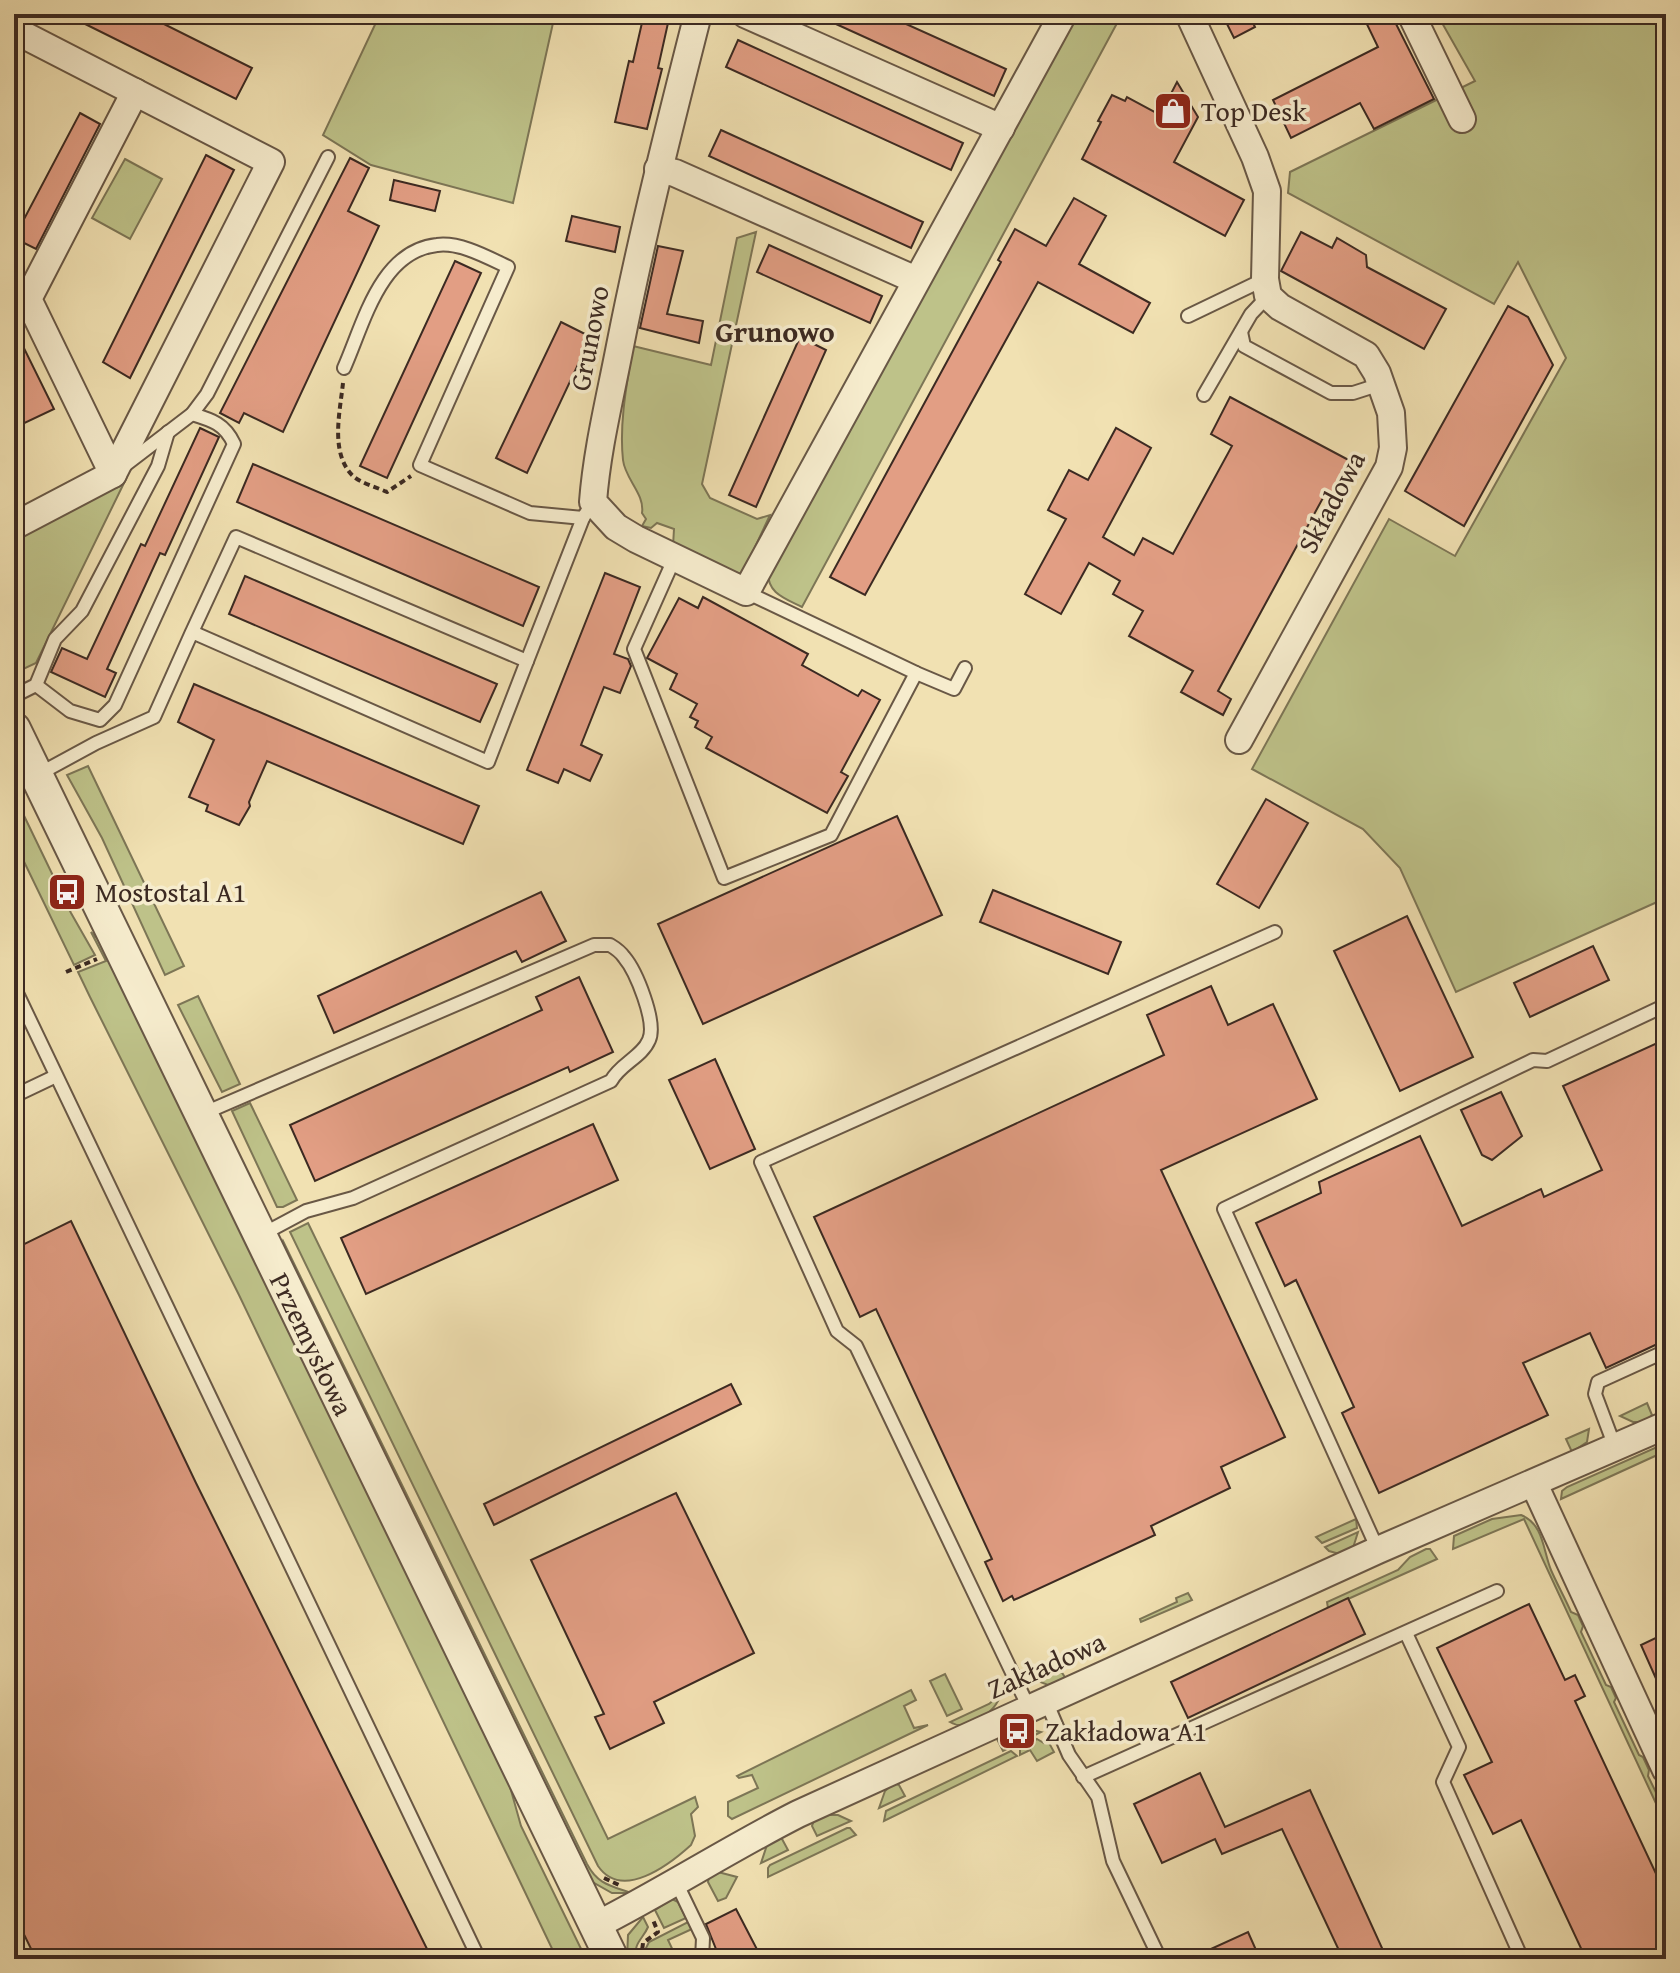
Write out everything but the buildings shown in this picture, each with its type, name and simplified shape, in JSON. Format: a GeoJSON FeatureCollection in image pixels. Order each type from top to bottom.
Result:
{"type":"FeatureCollection","features":[{"type":"Feature","properties":{"kind":"street","name":"Grunowo"},"geometry":{"type":"LineString","coordinates":[[588,510],[658,169],[698,14]]}},
{"type":"Feature","properties":{"kind":"street"},"geometry":{"type":"LineString","coordinates":[[745,14],[1001,128]]}},
{"type":"Feature","properties":{"kind":"street"},"geometry":{"type":"LineString","coordinates":[[588,510],[746,592],[1063,14]]}},
{"type":"Feature","properties":{"kind":"street"},"geometry":{"type":"LineString","coordinates":[[1189,14],[1255,157],[1267,191],[1267,288]]}},
{"type":"Feature","properties":{"kind":"street"},"geometry":{"type":"LineString","coordinates":[[1411,14],[1462,119]]}},
{"type":"Feature","properties":{"kind":"street"},"geometry":{"type":"LineString","coordinates":[[14,30],[271,162],[113,474],[14,526]]}},
{"type":"Feature","properties":{"kind":"street"},"geometry":{"type":"LineString","coordinates":[[113,474],[28,299],[135,92]]}},
{"type":"Feature","properties":{"kind":"street"},"geometry":{"type":"LineString","coordinates":[[658,169],[675,173],[916,280]]}},
{"type":"Feature","properties":{"kind":"street","name":"Składowa"},"geometry":{"type":"LineString","coordinates":[[1239,740],[1389,467],[1393,448],[1391,413],[1366,355],[1280,307],[1267,288]]}},
{"type":"Feature","properties":{"kind":"street","name":"Przemysłowa"},"geometry":{"type":"LineString","coordinates":[[22,754],[201,1114],[612,1959]]}},
{"type":"Feature","properties":{"kind":"street","name":"Zakładowa"},"geometry":{"type":"LineString","coordinates":[[595,1926],[798,1814],[1378,1550],[1666,1425]]}},
{"type":"Feature","properties":{"kind":"street"},"geometry":{"type":"LineString","coordinates":[[1534,1484],[1666,1770]]}},
{"type":"Feature","properties":{"kind":"lane"},"geometry":{"type":"LineString","coordinates":[[113,474],[192,414],[207,394],[328,157]]}},
{"type":"Feature","properties":{"kind":"lane"},"geometry":{"type":"LineString","coordinates":[[192,632],[488,762],[588,510],[530,513],[420,465],[508,267],[475,252],[438,244],[408,253],[385,274],[344,368]]}},
{"type":"Feature","properties":{"kind":"lane"},"geometry":{"type":"LineString","coordinates":[[1188,316],[1267,288]]}},
{"type":"Feature","properties":{"kind":"lane"},"geometry":{"type":"LineString","coordinates":[[1204,395],[1267,288]]}},
{"type":"Feature","properties":{"kind":"lane"},"geometry":{"type":"LineString","coordinates":[[1241,332],[1244,346],[1331,393],[1353,393],[1381,384]]}},
{"type":"Feature","properties":{"kind":"lane"},"geometry":{"type":"LineString","coordinates":[[36,685],[70,711],[100,720],[115,705],[234,444],[228,432],[217,422],[192,414]]}},
{"type":"Feature","properties":{"kind":"lane"},"geometry":{"type":"LineString","coordinates":[[14,696],[36,685],[55,639],[82,611],[158,466],[168,432]]}},
{"type":"Feature","properties":{"kind":"lane"},"geometry":{"type":"LineString","coordinates":[[22,754],[96,743],[154,717],[236,537],[527,661]]}},
{"type":"Feature","properties":{"kind":"lane"},"geometry":{"type":"LineString","coordinates":[[675,557],[634,649],[724,878],[831,835],[916,673]]}},
{"type":"Feature","properties":{"kind":"lane"},"geometry":{"type":"LineString","coordinates":[[746,592],[954,689],[965,668]]}},
{"type":"Feature","properties":{"kind":"lane"},"geometry":{"type":"LineString","coordinates":[[1160,1959],[1113,1861],[1098,1797],[1038,1705],[856,1346],[837,1331],[761,1162],[1275,932]]}},
{"type":"Feature","properties":{"kind":"lane"},"geometry":{"type":"LineString","coordinates":[[201,1114],[594,945],[610,945],[627,960],[651,1018],[652,1031],[642,1051],[616,1072],[611,1081],[353,1198],[306,1211],[260,1236]]}},
{"type":"Feature","properties":{"kind":"lane"},"geometry":{"type":"LineString","coordinates":[[14,987],[479,1959]]}},
{"type":"Feature","properties":{"kind":"lane"},"geometry":{"type":"LineString","coordinates":[[1378,1550],[1224,1209],[1533,1060],[1547,1061],[1666,1005]]}},
{"type":"Feature","properties":{"kind":"lane"},"geometry":{"type":"LineString","coordinates":[[14,1096],[56,1076]]}},
{"type":"Feature","properties":{"kind":"lane"},"geometry":{"type":"LineString","coordinates":[[1615,1447],[1595,1394],[1598,1382],[1666,1351]]}},
{"type":"Feature","properties":{"kind":"lane"},"geometry":{"type":"LineString","coordinates":[[1083,1777],[1497,1591]]}},
{"type":"Feature","properties":{"kind":"lane"},"geometry":{"type":"LineString","coordinates":[[1406,1633],[1459,1747],[1443,1782],[1522,1959]]}},
{"type":"Feature","properties":{"kind":"lane"},"geometry":{"type":"LineString","coordinates":[[676,1882],[703,1938],[702,1959]]}},
{"type":"Feature","properties":{"kind":"path"},"geometry":{"type":"LineString","coordinates":[[344,368],[338,443],[343,461],[353,477],[387,492],[408,480],[420,465]]}},
{"type":"Feature","properties":{"kind":"path"},"geometry":{"type":"LineString","coordinates":[[66,972],[98,959]]}},
{"type":"Feature","properties":{"kind":"green space"},"geometry":{"type":"Polygon","coordinates":[[[380,14],[404,14],[405,17],[555,14],[513,203],[371,165],[323,135],[380,14]]]}},
{"type":"Feature","properties":{"kind":"green space"},"geometry":{"type":"Polygon","coordinates":[[[1075,14],[1122,14],[802,607],[774,590],[768,571],[1075,14]]]}},
{"type":"Feature","properties":{"kind":"green space"},"geometry":{"type":"Polygon","coordinates":[[[1437,14],[1661,14],[1666,25],[1666,898],[1456,992],[1400,868],[1363,829],[1252,769],[1389,519],[1455,556],[1566,358],[1518,262],[1494,304],[1288,193],[1290,172],[1475,81],[1437,14]]]}},
{"type":"Feature","properties":{"kind":"green space"},"geometry":{"type":"Polygon","coordinates":[[[125,159],[162,179],[130,239],[92,218],[125,159]]]}},
{"type":"Feature","properties":{"kind":"green space"},"geometry":{"type":"Polygon","coordinates":[[[756,232],[702,484],[710,498],[757,519],[770,515],[742,575],[673,546],[674,529],[657,523],[651,528],[642,526],[646,519],[642,513],[641,499],[623,460],[622,432],[633,346],[711,365],[737,238],[756,232]]]}},
{"type":"Feature","properties":{"kind":"green space"},"geometry":{"type":"Polygon","coordinates":[[[124,483],[36,663],[17,672],[14,666],[14,539],[124,483]]]}},
{"type":"Feature","properties":{"kind":"green space"},"geometry":{"type":"Polygon","coordinates":[[[88,766],[184,966],[165,975],[102,838],[67,775],[88,766]]]}},
{"type":"Feature","properties":{"kind":"green space"},"geometry":{"type":"Polygon","coordinates":[[[14,795],[71,913],[95,955],[74,965],[14,841],[14,795]]]}},
{"type":"Feature","properties":{"kind":"green space"},"geometry":{"type":"Polygon","coordinates":[[[91,932],[104,945],[507,1776],[521,1826],[586,1959],[557,1959],[239,1295],[90,997],[78,972],[106,961],[91,932]]]}},
{"type":"Feature","properties":{"kind":"green space"},"geometry":{"type":"Polygon","coordinates":[[[198,996],[240,1084],[222,1092],[178,1005],[198,996]]]}},
{"type":"Feature","properties":{"kind":"green space"},"geometry":{"type":"Polygon","coordinates":[[[250,1103],[297,1200],[283,1207],[277,1207],[232,1111],[250,1103]]]}},
{"type":"Feature","properties":{"kind":"green space"},"geometry":{"type":"Polygon","coordinates":[[[308,1223],[608,1839],[695,1797],[698,1807],[691,1814],[695,1836],[691,1845],[658,1870],[632,1880],[620,1880],[608,1876],[598,1866],[290,1232],[308,1223]]]}},
{"type":"Feature","properties":{"kind":"green space"},"geometry":{"type":"Polygon","coordinates":[[[283,1241],[587,1864],[601,1881],[631,1893],[612,1893],[589,1880],[283,1241]]]}},
{"type":"Feature","properties":{"kind":"green space"},"geometry":{"type":"Polygon","coordinates":[[[1647,1403],[1652,1415],[1644,1422],[1633,1422],[1620,1416],[1647,1403]]]}},
{"type":"Feature","properties":{"kind":"green space"},"geometry":{"type":"Polygon","coordinates":[[[1589,1429],[1587,1442],[1572,1452],[1566,1439],[1589,1429]]]}},
{"type":"Feature","properties":{"kind":"green space"},"geometry":{"type":"Polygon","coordinates":[[[1666,1443],[1666,1451],[1561,1499],[1562,1491],[1567,1487],[1666,1443]]]}},
{"type":"Feature","properties":{"kind":"green space"},"geometry":{"type":"Polygon","coordinates":[[[1521,1515],[1529,1519],[1538,1531],[1548,1563],[1571,1612],[1578,1615],[1583,1626],[1581,1632],[1606,1685],[1611,1687],[1616,1698],[1614,1702],[1649,1770],[1648,1776],[1666,1813],[1666,1825],[1524,1519],[1453,1549],[1454,1536],[1492,1519],[1521,1515]]]}},
{"type":"Feature","properties":{"kind":"green space"},"geometry":{"type":"Polygon","coordinates":[[[1356,1519],[1357,1528],[1322,1543],[1316,1537],[1356,1519]]]}},
{"type":"Feature","properties":{"kind":"green space"},"geometry":{"type":"Polygon","coordinates":[[[1358,1532],[1353,1548],[1343,1555],[1325,1547],[1358,1532]]]}},
{"type":"Feature","properties":{"kind":"green space"},"geometry":{"type":"Polygon","coordinates":[[[1430,1549],[1437,1559],[1328,1608],[1327,1602],[1398,1570],[1410,1557],[1430,1549]]]}},
{"type":"Feature","properties":{"kind":"green space"},"geometry":{"type":"Polygon","coordinates":[[[1188,1593],[1192,1600],[1141,1622],[1140,1619],[1177,1602],[1176,1598],[1188,1593]]]}},
{"type":"Feature","properties":{"kind":"green space"},"geometry":{"type":"Polygon","coordinates":[[[1052,1667],[1059,1668],[1066,1679],[1048,1685],[1030,1678],[1052,1667]]]}},
{"type":"Feature","properties":{"kind":"green space"},"geometry":{"type":"Polygon","coordinates":[[[945,1674],[962,1709],[947,1716],[930,1681],[945,1674]]]}},
{"type":"Feature","properties":{"kind":"green space"},"geometry":{"type":"Polygon","coordinates":[[[911,1690],[916,1700],[904,1706],[914,1728],[928,1725],[732,1819],[728,1816],[728,1802],[758,1788],[752,1775],[737,1776],[911,1690]]]}},
{"type":"Feature","properties":{"kind":"green space"},"geometry":{"type":"Polygon","coordinates":[[[1001,1694],[993,1708],[973,1723],[957,1725],[950,1722],[989,1704],[1001,1694]]]}},
{"type":"Feature","properties":{"kind":"green space"},"geometry":{"type":"Polygon","coordinates":[[[1021,1727],[1041,1732],[1003,1751],[997,1739],[999,1735],[1021,1727]]]}},
{"type":"Feature","properties":{"kind":"green space"},"geometry":{"type":"Polygon","coordinates":[[[1037,1739],[1044,1743],[1048,1741],[1054,1752],[1037,1761],[1030,1750],[1020,1755],[1020,1748],[1037,1739]]]}},
{"type":"Feature","properties":{"kind":"green space"},"geometry":{"type":"Polygon","coordinates":[[[1011,1751],[1017,1756],[884,1821],[886,1811],[1011,1751]]]}},
{"type":"Feature","properties":{"kind":"green space"},"geometry":{"type":"Polygon","coordinates":[[[894,1783],[899,1785],[905,1796],[879,1808],[885,1791],[894,1783]]]}},
{"type":"Feature","properties":{"kind":"green space"},"geometry":{"type":"Polygon","coordinates":[[[826,1815],[838,1815],[851,1821],[817,1836],[812,1826],[814,1820],[826,1815]]]}},
{"type":"Feature","properties":{"kind":"green space"},"geometry":{"type":"Polygon","coordinates":[[[847,1828],[856,1835],[768,1877],[770,1865],[847,1828]]]}},
{"type":"Feature","properties":{"kind":"green space"},"geometry":{"type":"Polygon","coordinates":[[[782,1839],[788,1850],[761,1863],[768,1842],[782,1839]]]}},
{"type":"Feature","properties":{"kind":"green space"},"geometry":{"type":"Polygon","coordinates":[[[718,1872],[737,1877],[726,1898],[718,1901],[708,1882],[709,1876],[718,1872]]]}},
{"type":"Feature","properties":{"kind":"green space"},"geometry":{"type":"Polygon","coordinates":[[[672,1899],[678,1902],[686,1918],[664,1928],[655,1910],[672,1899]]]}},
{"type":"Feature","properties":{"kind":"green space"},"geometry":{"type":"Polygon","coordinates":[[[643,1917],[648,1927],[637,1945],[636,1959],[627,1959],[628,1935],[643,1917]]]}},
{"type":"Feature","properties":{"kind":"green space"},"geometry":{"type":"Polygon","coordinates":[[[688,1922],[692,1929],[668,1940],[677,1959],[648,1959],[645,1950],[649,1942],[688,1922]]]}},
{"type":"Feature","properties":{"kind":"place","name":"Top Desk"},"geometry":{"type":"Point","coordinates":[1173,111]}},
{"type":"Feature","properties":{"kind":"place","name":"Mostostal A1"},"geometry":{"type":"Point","coordinates":[67,892]}},
{"type":"Feature","properties":{"kind":"place","name":"Zakładowa A1"},"geometry":{"type":"Point","coordinates":[1017,1731]}},
{"type":"Feature","properties":{"kind":"district","name":"Grunowo"},"geometry":{"type":"Point","coordinates":[775,332]}}]}
